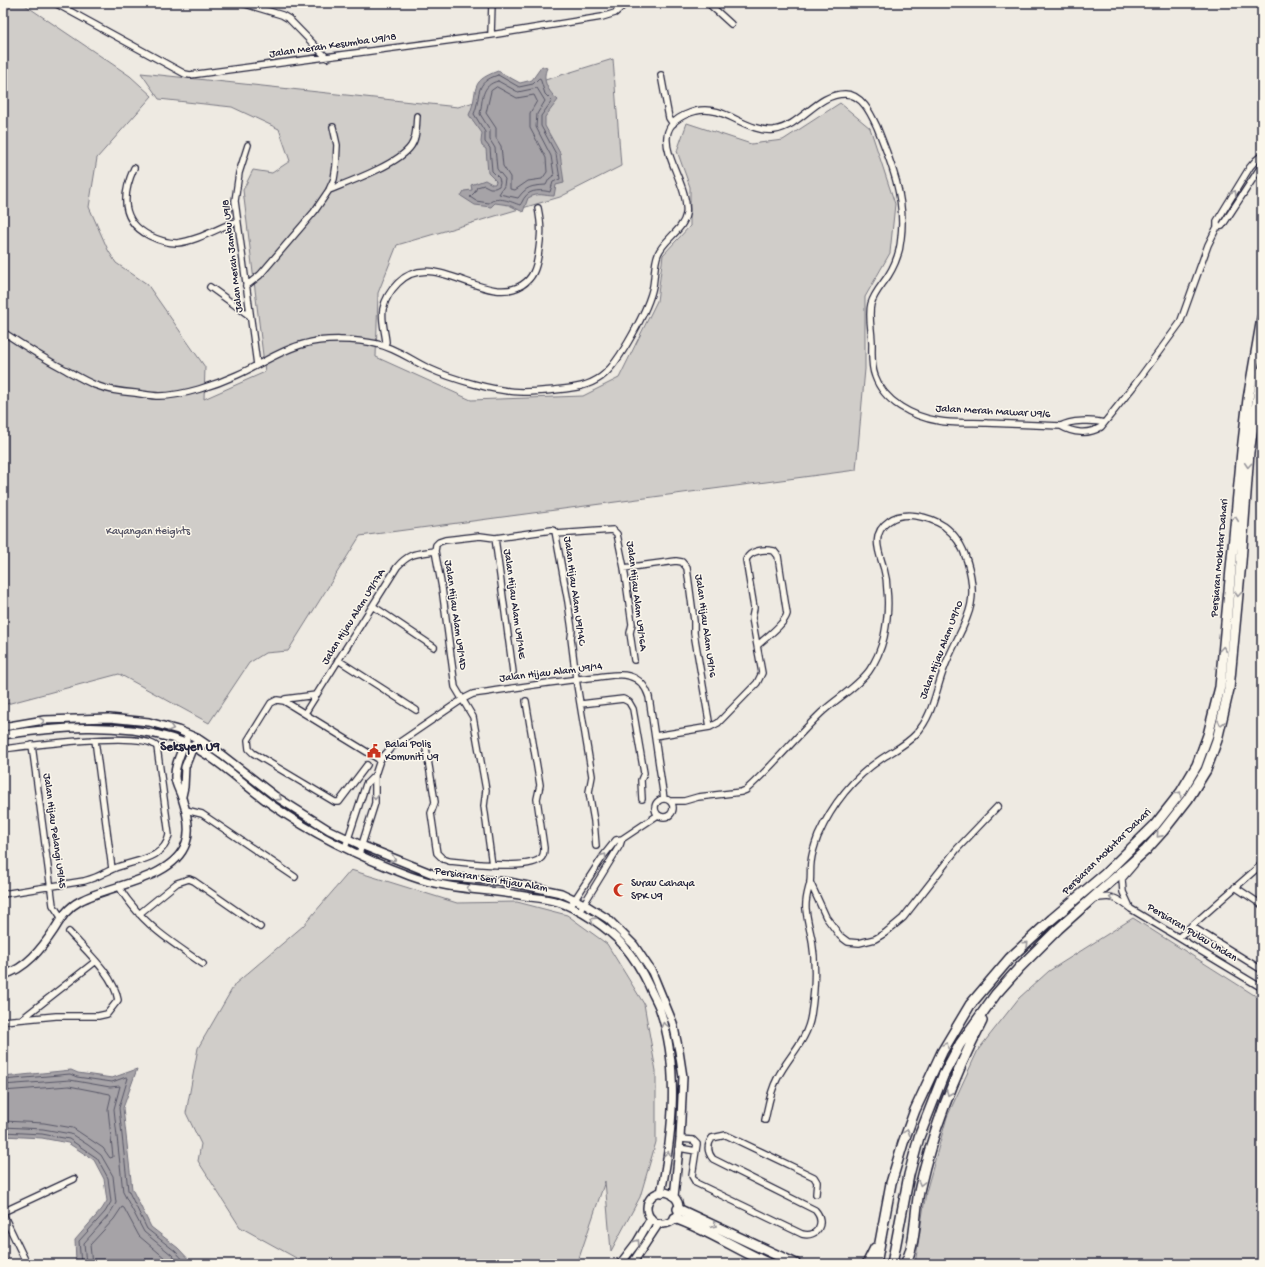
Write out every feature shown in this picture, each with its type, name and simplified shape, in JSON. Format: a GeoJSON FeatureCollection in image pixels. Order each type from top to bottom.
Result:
{"type":"FeatureCollection","features":[{"type":"Feature","properties":{"kind":"main road","name":"Persiaran Mokhtar Dahari"},"geometry":{"type":"LineString","coordinates":[[876,1264],[891,1183],[903,1143],[915,1110],[942,1052],[970,1004],[1010,958],[1052,919],[1105,874],[1155,825],[1181,792],[1198,765],[1208,735],[1220,687],[1242,451],[1248,399],[1262,318]]}},
{"type":"Feature","properties":{"kind":"main road","name":"Persiaran Mokhtar Dahari"},"geometry":{"type":"LineString","coordinates":[[892,1264],[918,1137],[943,1076],[960,1044],[996,994],[1020,967],[1053,934],[1146,850],[1188,799],[1206,770],[1217,740],[1229,690],[1241,562],[1249,452],[1262,371]]}},
{"type":"Feature","properties":{"kind":"main road"},"geometry":{"type":"LineString","coordinates":[[905,1264],[910,1254],[920,1189],[931,1145],[946,1100],[970,1044],[996,994]]}},
{"type":"Feature","properties":{"kind":"main road"},"geometry":{"type":"LineString","coordinates":[[678,1209],[796,1264]]}},
{"type":"Feature","properties":{"kind":"main road"},"geometry":{"type":"LineString","coordinates":[[675,1218],[690,1223],[733,1244],[751,1250],[782,1264]]}},
{"type":"Feature","properties":{"kind":"main road"},"geometry":{"type":"LineString","coordinates":[[867,1264],[881,1234]]}},
{"type":"Feature","properties":{"kind":"main road"},"geometry":{"type":"LineString","coordinates":[[898,1234],[898,1264]]}},
{"type":"Feature","properties":{"kind":"main road"},"geometry":{"type":"LineString","coordinates":[[733,1244],[748,1254],[770,1264]]}},
{"type":"Feature","properties":{"kind":"street","name":"Jalan Merah Kesumba U9/18"},"geometry":{"type":"LineString","coordinates":[[55,3],[185,74],[190,75],[491,35],[602,17],[616,13],[626,3]]}},
{"type":"Feature","properties":{"kind":"street"},"geometry":{"type":"LineString","coordinates":[[242,3],[282,15],[289,20],[327,58]]}},
{"type":"Feature","properties":{"kind":"street"},"geometry":{"type":"LineString","coordinates":[[491,35],[492,3]]}},
{"type":"Feature","properties":{"kind":"street"},"geometry":{"type":"LineString","coordinates":[[708,3],[730,24]]}},
{"type":"Feature","properties":{"kind":"street"},"geometry":{"type":"LineString","coordinates":[[3,332],[31,351],[94,385],[117,391],[160,396],[180,394],[216,384],[304,344],[318,341],[347,340],[375,343],[396,350],[428,368],[476,385],[518,392],[576,388],[589,384],[603,376],[611,369],[620,355],[646,307],[654,284],[657,255],[662,246],[683,224],[686,218],[683,190],[668,154],[666,145],[667,135],[673,124],[669,118],[661,75]]}},
{"type":"Feature","properties":{"kind":"street","name":"Jalan Merah Mawar U9/6"},"geometry":{"type":"LineString","coordinates":[[673,124],[694,112],[701,110],[714,111],[751,127],[764,130],[780,129],[792,124],[819,102],[831,97],[844,94],[852,95],[860,99],[866,106],[876,126],[893,170],[902,214],[901,242],[893,268],[873,298],[870,308],[872,366],[881,390],[892,400],[911,413],[939,421],[1061,426],[1075,432],[1092,431],[1101,427],[1143,374],[1180,323],[1208,245],[1218,227],[1222,226],[1262,165]]}},
{"type":"Feature","properties":{"kind":"street"},"geometry":{"type":"LineString","coordinates":[[328,190],[370,173],[406,152],[411,146],[415,137],[417,116]]}},
{"type":"Feature","properties":{"kind":"street"},"geometry":{"type":"LineString","coordinates":[[246,286],[260,275],[314,212],[328,190],[334,179],[336,166],[337,145],[333,127]]}},
{"type":"Feature","properties":{"kind":"street","name":"Jalan Merah Jambu U9/8"},"geometry":{"type":"LineString","coordinates":[[248,145],[239,173],[235,201],[257,365]]}},
{"type":"Feature","properties":{"kind":"street","name":"Jalan Merah Mawar U9/6"},"geometry":{"type":"LineString","coordinates":[[1218,227],[1217,221],[1238,186],[1256,160],[1262,155]]}},
{"type":"Feature","properties":{"kind":"street"},"geometry":{"type":"LineString","coordinates":[[134,168],[127,185],[125,198],[126,208],[131,220],[144,233],[156,239],[176,243],[194,238],[237,221]]}},
{"type":"Feature","properties":{"kind":"street"},"geometry":{"type":"LineString","coordinates":[[384,346],[386,342],[383,313],[384,306],[393,288],[408,276],[427,271],[436,272],[448,274],[488,288],[508,290],[517,288],[527,282],[536,265],[539,249],[541,226],[538,208]]}},
{"type":"Feature","properties":{"kind":"street"},"geometry":{"type":"LineString","coordinates":[[210,287],[250,316]]}},
{"type":"Feature","properties":{"kind":"street","name":"Jalan Merah Mawar U9/6"},"geometry":{"type":"LineString","coordinates":[[1061,426],[1070,422],[1104,423]]}},
{"type":"Feature","properties":{"kind":"street","name":"Jalan Hijau Alam U9/10"},"geometry":{"type":"LineString","coordinates":[[667,800],[684,801],[698,797],[741,792],[746,790],[820,714],[867,673],[876,661],[888,618],[888,593],[885,573],[877,550],[877,540],[881,528],[889,520],[898,516],[910,515],[933,520],[952,533],[961,545],[970,571],[972,601],[968,616],[946,663],[930,713],[924,723],[915,735],[902,747],[882,759],[855,780],[835,805],[818,837],[812,858],[810,882],[806,894],[805,908],[813,943],[815,986],[809,1028],[804,1039],[777,1079],[772,1092],[766,1120]]}},
{"type":"Feature","properties":{"kind":"street"},"geometry":{"type":"LineString","coordinates":[[495,538],[552,530],[555,532]]}},
{"type":"Feature","properties":{"kind":"street","name":"Jalan Hijau Alam U9/16A"},"geometry":{"type":"LineString","coordinates":[[555,532],[613,530],[617,534],[624,568],[632,624],[630,633],[634,660]]}},
{"type":"Feature","properties":{"kind":"street","name":"Jalan Hijau Alam U9/14C"},"geometry":{"type":"LineString","coordinates":[[555,532],[572,630],[571,638],[576,679],[592,776],[589,792],[594,821],[596,846]]}},
{"type":"Feature","properties":{"kind":"street","name":"Jalan Hijau Alam U9/14D"},"geometry":{"type":"LineString","coordinates":[[492,865],[484,806],[486,790],[473,717],[454,687],[442,588],[435,551],[436,545],[445,540],[480,536],[495,538]]}},
{"type":"Feature","properties":{"kind":"street","name":"Jalan Hijau Alam U9/14E"},"geometry":{"type":"LineString","coordinates":[[495,538],[513,672]]}},
{"type":"Feature","properties":{"kind":"street"},"geometry":{"type":"LineString","coordinates":[[656,736],[710,727],[718,723],[757,683],[762,673],[752,618],[754,608],[746,560],[748,555],[751,553],[770,550],[774,551],[778,556],[787,614],[786,618],[758,645]]}},
{"type":"Feature","properties":{"kind":"street","name":"Jalan Hijau Alam U9/17A"},"geometry":{"type":"LineString","coordinates":[[305,713],[397,567],[405,558],[412,555],[435,551]]}},
{"type":"Feature","properties":{"kind":"street","name":"Jalan Hijau Alam U9/16"},"geometry":{"type":"LineString","coordinates":[[624,568],[676,561],[682,562],[687,568],[694,621],[694,633],[710,727]]}},
{"type":"Feature","properties":{"kind":"street"},"geometry":{"type":"LineString","coordinates":[[372,606],[434,647]]}},
{"type":"Feature","properties":{"kind":"street"},"geometry":{"type":"LineString","coordinates":[[338,660],[416,710]]}},
{"type":"Feature","properties":{"kind":"street","name":"Jalan Hijau Alam U9/14"},"geometry":{"type":"LineString","coordinates":[[375,775],[380,760],[391,748],[463,699],[473,694],[576,679],[628,675],[640,681],[646,688],[649,697],[667,800]]}},
{"type":"Feature","properties":{"kind":"street"},"geometry":{"type":"LineString","coordinates":[[284,701],[286,699],[316,695]]}},
{"type":"Feature","properties":{"kind":"street"},"geometry":{"type":"LineString","coordinates":[[581,704],[623,699],[629,702],[633,709],[644,773],[641,780],[642,798]]}},
{"type":"Feature","properties":{"kind":"street"},"geometry":{"type":"LineString","coordinates":[[367,765],[338,803],[253,753],[249,749],[248,740],[272,703],[277,700],[284,701],[380,760]]}},
{"type":"Feature","properties":{"kind":"street"},"geometry":{"type":"LineString","coordinates":[[426,748],[435,802],[431,813],[437,854],[443,859],[449,861],[503,866],[533,862],[540,859],[544,854],[544,848],[537,799],[540,785],[526,701]]}},
{"type":"Feature","properties":{"kind":"street","name":"Persiaran Seri Hijau Alam"},"geometry":{"type":"LineString","coordinates":[[3,726],[44,720],[109,718],[149,722],[178,730],[197,738],[222,755],[275,796],[330,830],[361,845],[438,876],[509,882],[561,893],[584,904],[608,919],[623,932],[634,945],[652,972],[673,1023],[679,1051],[682,1077],[680,1148],[674,1197]]}},
{"type":"Feature","properties":{"kind":"street","name":"Persiaran Seri Hijau Alam"},"geometry":{"type":"LineString","coordinates":[[3,735],[44,729],[89,728],[128,729],[153,733],[174,739],[193,747],[218,763],[272,805],[299,823],[345,848],[411,876],[438,884],[509,893],[557,902],[580,912],[606,929],[623,945],[637,963],[658,1006],[670,1049],[672,1072],[670,1146],[661,1192]]}},
{"type":"Feature","properties":{"kind":"street"},"geometry":{"type":"LineString","coordinates":[[3,975],[9,974],[31,958],[54,930],[61,917],[69,907],[80,900],[157,873],[182,853],[187,842],[188,832],[186,810],[182,796],[177,787],[175,777],[177,764],[189,735]]}},
{"type":"Feature","properties":{"kind":"street"},"geometry":{"type":"LineString","coordinates":[[182,796],[185,767],[197,738]]}},
{"type":"Feature","properties":{"kind":"street"},"geometry":{"type":"LineString","coordinates":[[174,739],[180,757]]}},
{"type":"Feature","properties":{"kind":"street"},"geometry":{"type":"LineString","coordinates":[[95,740],[112,869]]}},
{"type":"Feature","properties":{"kind":"street"},"geometry":{"type":"LineString","coordinates":[[3,749],[95,740],[137,740],[152,743],[157,747],[168,835],[164,847],[158,853],[149,858],[112,869],[84,881],[3,894]]}},
{"type":"Feature","properties":{"kind":"street","name":"Jalan Hijau Pelangi U9/45"},"geometry":{"type":"LineString","coordinates":[[32,745],[53,905],[61,917]]}},
{"type":"Feature","properties":{"kind":"street"},"geometry":{"type":"LineString","coordinates":[[188,759],[207,756]]}},
{"type":"Feature","properties":{"kind":"street"},"geometry":{"type":"LineString","coordinates":[[345,848],[366,784],[375,775]]}},
{"type":"Feature","properties":{"kind":"street"},"geometry":{"type":"LineString","coordinates":[[359,854],[375,802],[375,775]]}},
{"type":"Feature","properties":{"kind":"street"},"geometry":{"type":"LineString","coordinates":[[673,812],[673,806],[667,800],[661,800],[656,804],[655,810],[658,815],[665,818],[671,815],[673,812],[677,806],[684,801]]}},
{"type":"Feature","properties":{"kind":"street","name":"Jalan Hijau Alam U9/10"},"geometry":{"type":"LineString","coordinates":[[810,882],[826,917],[840,936],[848,942],[859,942],[875,939],[903,918],[958,849],[998,806]]}},
{"type":"Feature","properties":{"kind":"street"},"geometry":{"type":"LineString","coordinates":[[186,810],[202,814],[295,877]]}},
{"type":"Feature","properties":{"kind":"street"},"geometry":{"type":"LineString","coordinates":[[570,907],[616,840],[622,839],[658,815]]}},
{"type":"Feature","properties":{"kind":"street"},"geometry":{"type":"LineString","coordinates":[[580,912],[620,845],[622,839]]}},
{"type":"Feature","properties":{"kind":"street"},"geometry":{"type":"LineString","coordinates":[[1131,909],[1123,892],[1122,879],[1146,850]]}},
{"type":"Feature","properties":{"kind":"street"},"geometry":{"type":"LineString","coordinates":[[1179,937],[1262,864]]}},
{"type":"Feature","properties":{"kind":"street"},"geometry":{"type":"LineString","coordinates":[[138,914],[177,882],[189,879],[260,928]]}},
{"type":"Feature","properties":{"kind":"street"},"geometry":{"type":"LineString","coordinates":[[119,886],[121,892],[138,914],[151,927],[203,964]]}},
{"type":"Feature","properties":{"kind":"street"},"geometry":{"type":"LineString","coordinates":[[1235,887],[1262,905]]}},
{"type":"Feature","properties":{"kind":"street","name":"Persiaran Pulau Undan"},"geometry":{"type":"LineString","coordinates":[[1090,900],[1113,896],[1117,898],[1131,909],[1262,988]]}},
{"type":"Feature","properties":{"kind":"street"},"geometry":{"type":"LineString","coordinates":[[1191,926],[1262,970]]}},
{"type":"Feature","properties":{"kind":"street"},"geometry":{"type":"LineString","coordinates":[[3,1022],[56,1016],[98,1016],[107,1014],[118,1000],[112,981],[69,932]]}},
{"type":"Feature","properties":{"kind":"street"},"geometry":{"type":"LineString","coordinates":[[21,1019],[96,961]]}},
{"type":"Feature","properties":{"kind":"street"},"geometry":{"type":"LineString","coordinates":[[680,1139],[695,1141],[697,1144],[692,1176],[696,1183],[808,1236],[820,1228],[820,1220],[815,1210],[712,1159],[709,1153],[709,1142],[712,1138],[726,1135],[808,1174],[817,1180],[816,1194]]}},
{"type":"Feature","properties":{"kind":"street"},"geometry":{"type":"LineString","coordinates":[[680,1148],[696,1151]]}},
{"type":"Feature","properties":{"kind":"street"},"geometry":{"type":"LineString","coordinates":[[27,1264],[3,1213],[74,1178]]}},
{"type":"Feature","properties":{"kind":"street"},"geometry":{"type":"LineString","coordinates":[[661,1192],[668,1193],[674,1197],[677,1202],[678,1209],[675,1218],[669,1222],[658,1223],[650,1218],[647,1210],[649,1202],[654,1195],[661,1192]]}},
{"type":"Feature","properties":{"kind":"street"},"geometry":{"type":"LineString","coordinates":[[620,1264],[637,1242],[650,1218]]}},
{"type":"Feature","properties":{"kind":"street"},"geometry":{"type":"LineString","coordinates":[[632,1264],[658,1223]]}},
{"type":"Feature","properties":{"kind":"green space","name":"Kayangan Heights"},"geometry":{"type":"Polygon","coordinates":[[[3,3],[22,3],[130,76],[152,96],[97,158],[89,207],[108,250],[116,263],[147,284],[205,367],[204,399],[265,372],[243,190],[253,170],[272,173],[290,161],[279,129],[232,107],[159,99],[141,73],[458,107],[613,59],[621,166],[560,197],[397,245],[378,293],[376,357],[471,400],[583,396],[619,378],[657,301],[663,255],[690,226],[690,187],[677,151],[687,123],[751,144],[783,140],[840,103],[870,128],[895,204],[890,253],[865,297],[865,369],[856,470],[360,536],[288,651],[265,653],[249,663],[209,723],[119,674],[3,705],[3,3]]]}},
{"type":"Feature","properties":{"kind":"green space"},"geometry":{"type":"Polygon","coordinates":[[[351,870],[457,903],[517,902],[567,915],[607,944],[644,1004],[656,1071],[656,1142],[640,1197],[611,1251],[605,1181],[577,1264],[307,1264],[240,1227],[198,1161],[201,1144],[186,1113],[198,1048],[235,984],[303,926],[351,870]]]}},
{"type":"Feature","properties":{"kind":"green space"},"geometry":{"type":"Polygon","coordinates":[[[1133,918],[1262,1000],[1262,1264],[915,1264],[926,1192],[947,1117],[978,1050],[1019,998],[1049,971],[1133,918]]]}},
{"type":"Feature","properties":{"kind":"water"},"geometry":{"type":"Polygon","coordinates":[[[542,66],[547,68],[545,73],[545,82],[558,100],[545,117],[545,126],[560,153],[564,183],[556,185],[554,196],[538,195],[528,198],[523,212],[509,205],[495,203],[491,207],[475,205],[461,196],[464,191],[472,190],[471,185],[485,180],[492,184],[495,184],[496,181],[488,173],[486,149],[482,146],[481,142],[482,133],[469,115],[478,83],[488,75],[498,71],[520,83],[532,80],[542,66]]]}},
{"type":"Feature","properties":{"kind":"water"},"geometry":{"type":"Polygon","coordinates":[[[137,1069],[123,1108],[132,1189],[151,1227],[178,1248],[193,1264],[78,1264],[76,1262],[75,1240],[102,1209],[107,1201],[104,1179],[94,1160],[68,1143],[42,1138],[3,1136],[3,1077],[71,1070],[78,1073],[112,1078],[137,1069]]]}},
{"type":"Feature","properties":{"kind":"place","name":"Balai Polis Komuniti U9"},"geometry":{"type":"Point","coordinates":[374,751]}},
{"type":"Feature","properties":{"kind":"place","name":"Surau Cahaya SPK U9"},"geometry":{"type":"Point","coordinates":[620,890]}},
{"type":"Feature","properties":{"kind":"district","name":"Seksyen U9"},"geometry":{"type":"Point","coordinates":[190,747]}}]}
